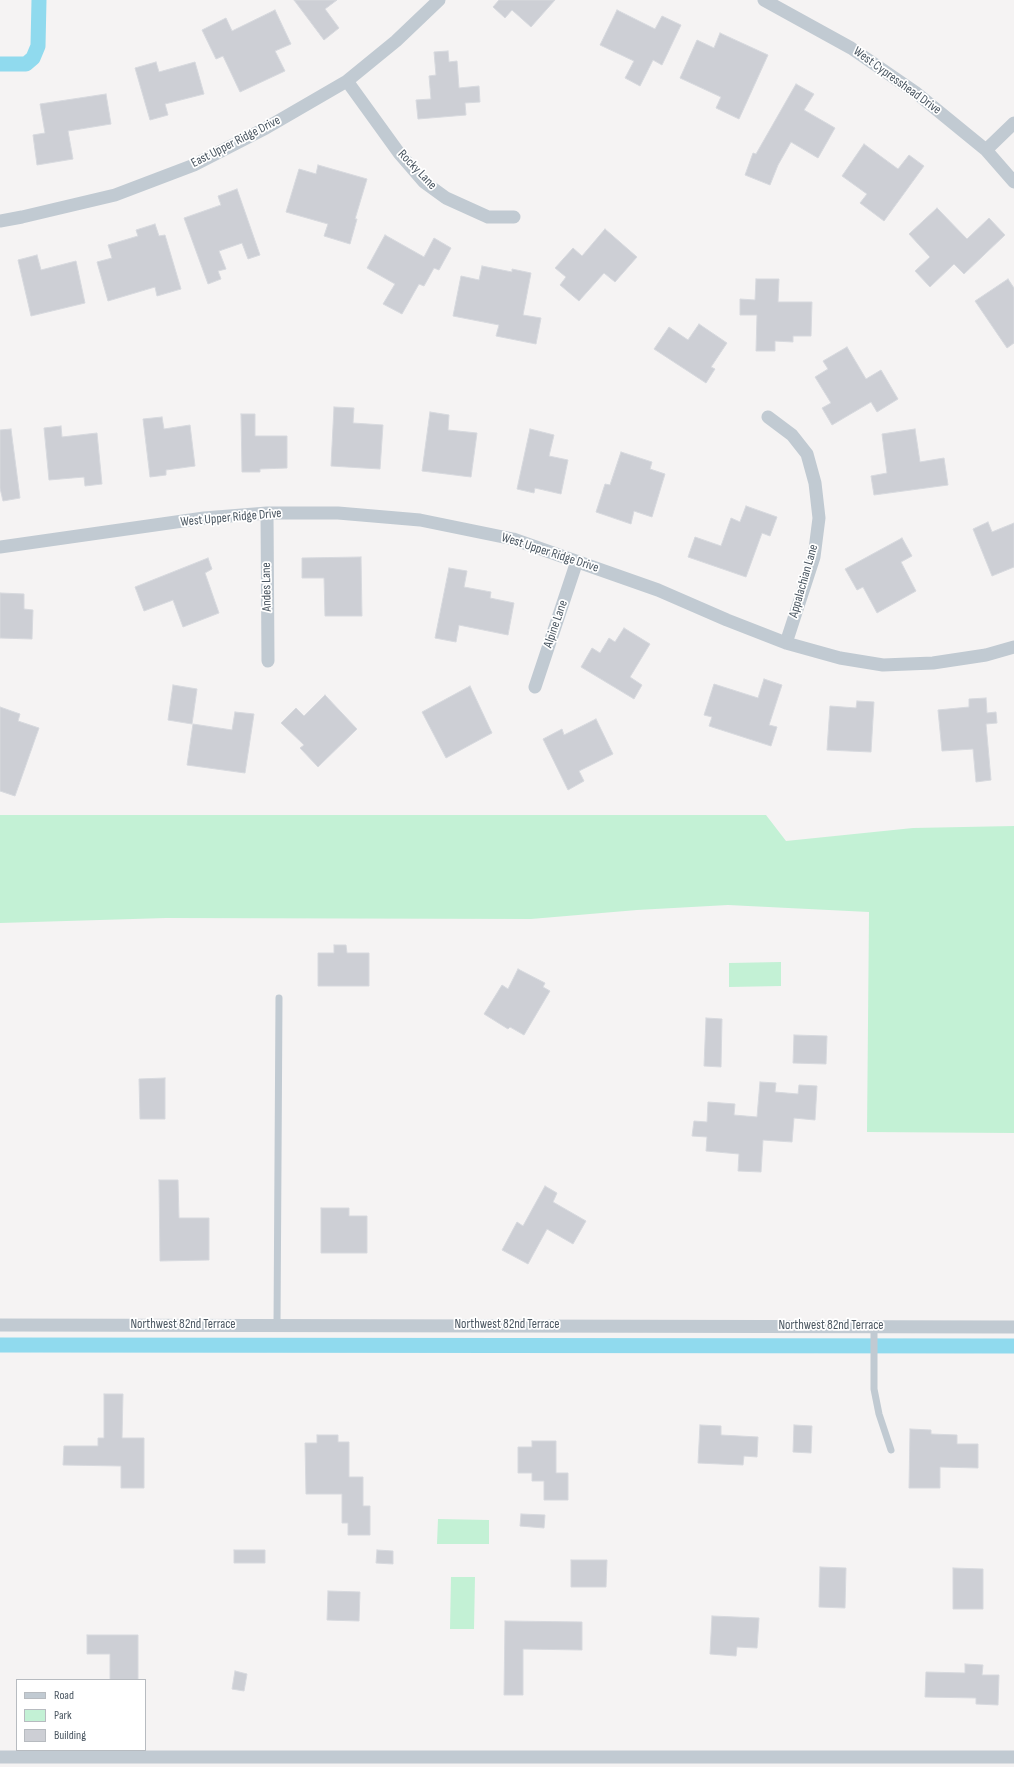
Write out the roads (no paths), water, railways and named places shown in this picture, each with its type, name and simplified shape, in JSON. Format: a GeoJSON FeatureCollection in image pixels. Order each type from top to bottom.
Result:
{"type":"FeatureCollection","features":[{"type":"Feature","properties":{"kind":"street","name":"East Upper Ridge Drive"},"geometry":{"type":"LineString","coordinates":[[0,220],[22,217],[114,195],[194,165],[266,128],[347,81],[396,41],[439,0]]}},
{"type":"Feature","properties":{"kind":"street","name":"West Cypresshead Drive"},"geometry":{"type":"LineString","coordinates":[[764,0],[778,3],[851,48],[915,92],[986,150],[1014,182]]}},
{"type":"Feature","properties":{"kind":"street","name":"Rocky Lane"},"geometry":{"type":"LineString","coordinates":[[347,81],[399,153],[424,182],[446,198],[488,217],[514,216]]}},
{"type":"Feature","properties":{"kind":"street"},"geometry":{"type":"LineString","coordinates":[[986,150],[1014,123]]}},
{"type":"Feature","properties":{"kind":"street","name":"Appalachian Lane"},"geometry":{"type":"LineString","coordinates":[[768,417],[792,435],[806,454],[815,483],[819,518],[814,557],[786,643]]}},
{"type":"Feature","properties":{"kind":"street","name":"West Upper Ridge Drive"},"geometry":{"type":"LineString","coordinates":[[0,547],[204,518],[266,513],[338,513],[420,520],[513,539],[658,590],[727,620],[786,643],[840,658],[883,664],[933,663],[986,655],[1014,647]]}},
{"type":"Feature","properties":{"kind":"street","name":"Andes Lane"},"geometry":{"type":"LineString","coordinates":[[266,513],[268,661]]}},
{"type":"Feature","properties":{"kind":"street","name":"Alpine Lane"},"geometry":{"type":"LineString","coordinates":[[534,687],[577,561]]}},
{"type":"Feature","properties":{"kind":"street","name":"Northwest 82nd Terrace"},"geometry":{"type":"LineString","coordinates":[[0,1325],[1014,1326]]}},
{"type":"Feature","properties":{"kind":"street"},"geometry":{"type":"LineString","coordinates":[[0,1757],[1014,1757]]}},
{"type":"Feature","properties":{"kind":"lane"},"geometry":{"type":"LineString","coordinates":[[277,1325],[279,998]]}},
{"type":"Feature","properties":{"kind":"lane"},"geometry":{"type":"LineString","coordinates":[[874,1326],[874,1388],[879,1414],[892,1450]]}},
{"type":"Feature","properties":{"kind":"waterway"},"geometry":{"type":"LineString","coordinates":[[0,64],[26,64],[33,58],[38,46],[39,0]]}},
{"type":"Feature","properties":{"kind":"waterway"},"geometry":{"type":"LineString","coordinates":[[0,1345],[1014,1346]]}}]}
